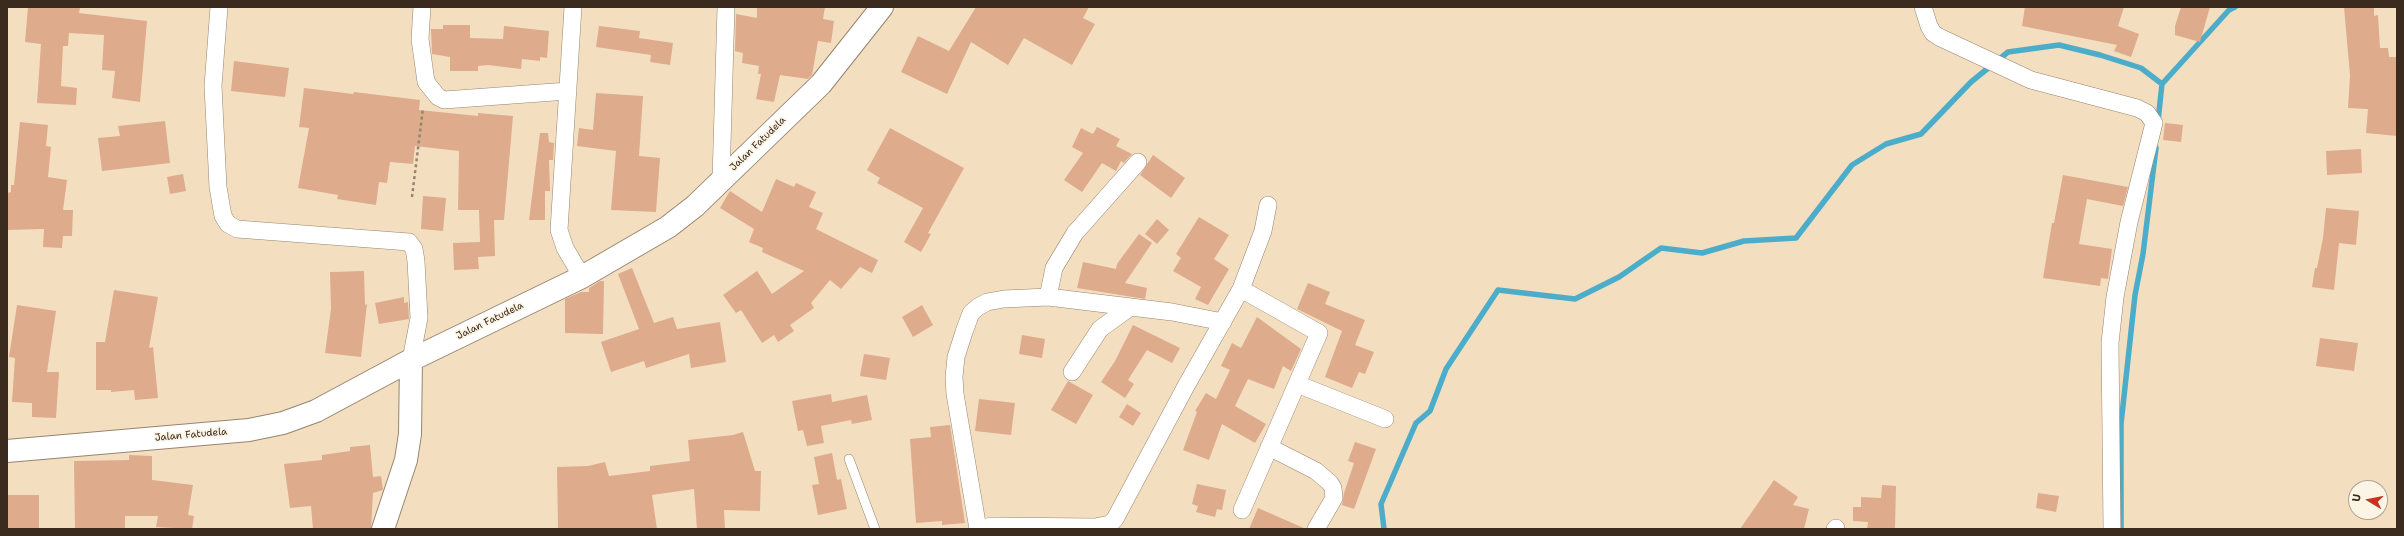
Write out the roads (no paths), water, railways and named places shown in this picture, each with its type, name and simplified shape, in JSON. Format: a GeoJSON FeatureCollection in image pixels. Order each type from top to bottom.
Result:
{"type":"FeatureCollection","features":[{"type":"Feature","properties":{"kind":"street"},"geometry":{"type":"LineString","coordinates":[[219,7],[213,86],[218,187],[223,216],[228,224],[237,229],[408,242],[414,248],[419,318],[411,360],[410,434],[406,460],[383,529]]}},
{"type":"Feature","properties":{"kind":"street"},"geometry":{"type":"LineString","coordinates":[[422,7],[420,39],[426,82],[438,97],[444,100],[568,91]]}},
{"type":"Feature","properties":{"kind":"street"},"geometry":{"type":"LineString","coordinates":[[574,7],[559,230],[565,248],[582,277]]}},
{"type":"Feature","properties":{"kind":"street"},"geometry":{"type":"LineString","coordinates":[[721,180],[726,7]]}},
{"type":"Feature","properties":{"kind":"street","name":"Jalan Fatudela"},"geometry":{"type":"LineString","coordinates":[[7,451],[249,430],[283,423],[316,411],[411,360],[582,277],[668,227],[695,206],[821,84],[882,7]]}},
{"type":"Feature","properties":{"kind":"street"},"geometry":{"type":"LineString","coordinates":[[1923,7],[1933,33],[1972,51],[2003,68],[2031,80],[2137,108],[2152,119],[2128,222],[2115,297],[2110,343],[2111,476],[2113,508],[2112,529]]}},
{"type":"Feature","properties":{"kind":"street"},"geometry":{"type":"LineString","coordinates":[[1048,297],[1054,268],[1075,233],[1138,162]]}},
{"type":"Feature","properties":{"kind":"street"},"geometry":{"type":"LineString","coordinates":[[1223,322],[1172,312],[1048,297],[1004,298],[987,302],[971,313],[956,357],[955,394],[985,528],[1095,528],[1110,524],[1115,520],[1186,386],[1223,322],[1240,289],[1263,231],[1268,205]]}},
{"type":"Feature","properties":{"kind":"street"},"geometry":{"type":"LineString","coordinates":[[1240,289],[1319,333],[1242,510]]}},
{"type":"Feature","properties":{"kind":"street"},"geometry":{"type":"LineString","coordinates":[[1072,372],[1100,329],[1129,308]]}},
{"type":"Feature","properties":{"kind":"street"},"geometry":{"type":"LineString","coordinates":[[1296,384],[1385,419]]}},
{"type":"Feature","properties":{"kind":"street"},"geometry":{"type":"LineString","coordinates":[[1269,447],[1316,471],[1330,483],[1333,488],[1334,498],[1316,529]]}},
{"type":"Feature","properties":{"kind":"lane"},"geometry":{"type":"LineString","coordinates":[[849,459],[875,529]]}},
{"type":"Feature","properties":{"kind":"waterway"},"geometry":{"type":"LineString","coordinates":[[2162,84],[2229,10],[2235,7]]}},
{"type":"Feature","properties":{"kind":"waterway"},"geometry":{"type":"LineString","coordinates":[[1384,529],[1381,504],[1416,423],[1430,411],[1446,369],[1498,290],[1575,299],[1619,277],[1661,248],[1702,253],[1744,241],[1796,238],[1852,165],[1886,144],[1921,134],[1971,82],[2008,52],[2059,45],[2100,55],[2141,68],[2162,84],[2158,121]]}},
{"type":"Feature","properties":{"kind":"waterway"},"geometry":{"type":"LineString","coordinates":[[2121,529],[2121,424],[2135,295],[2143,254],[2156,148]]}}]}
